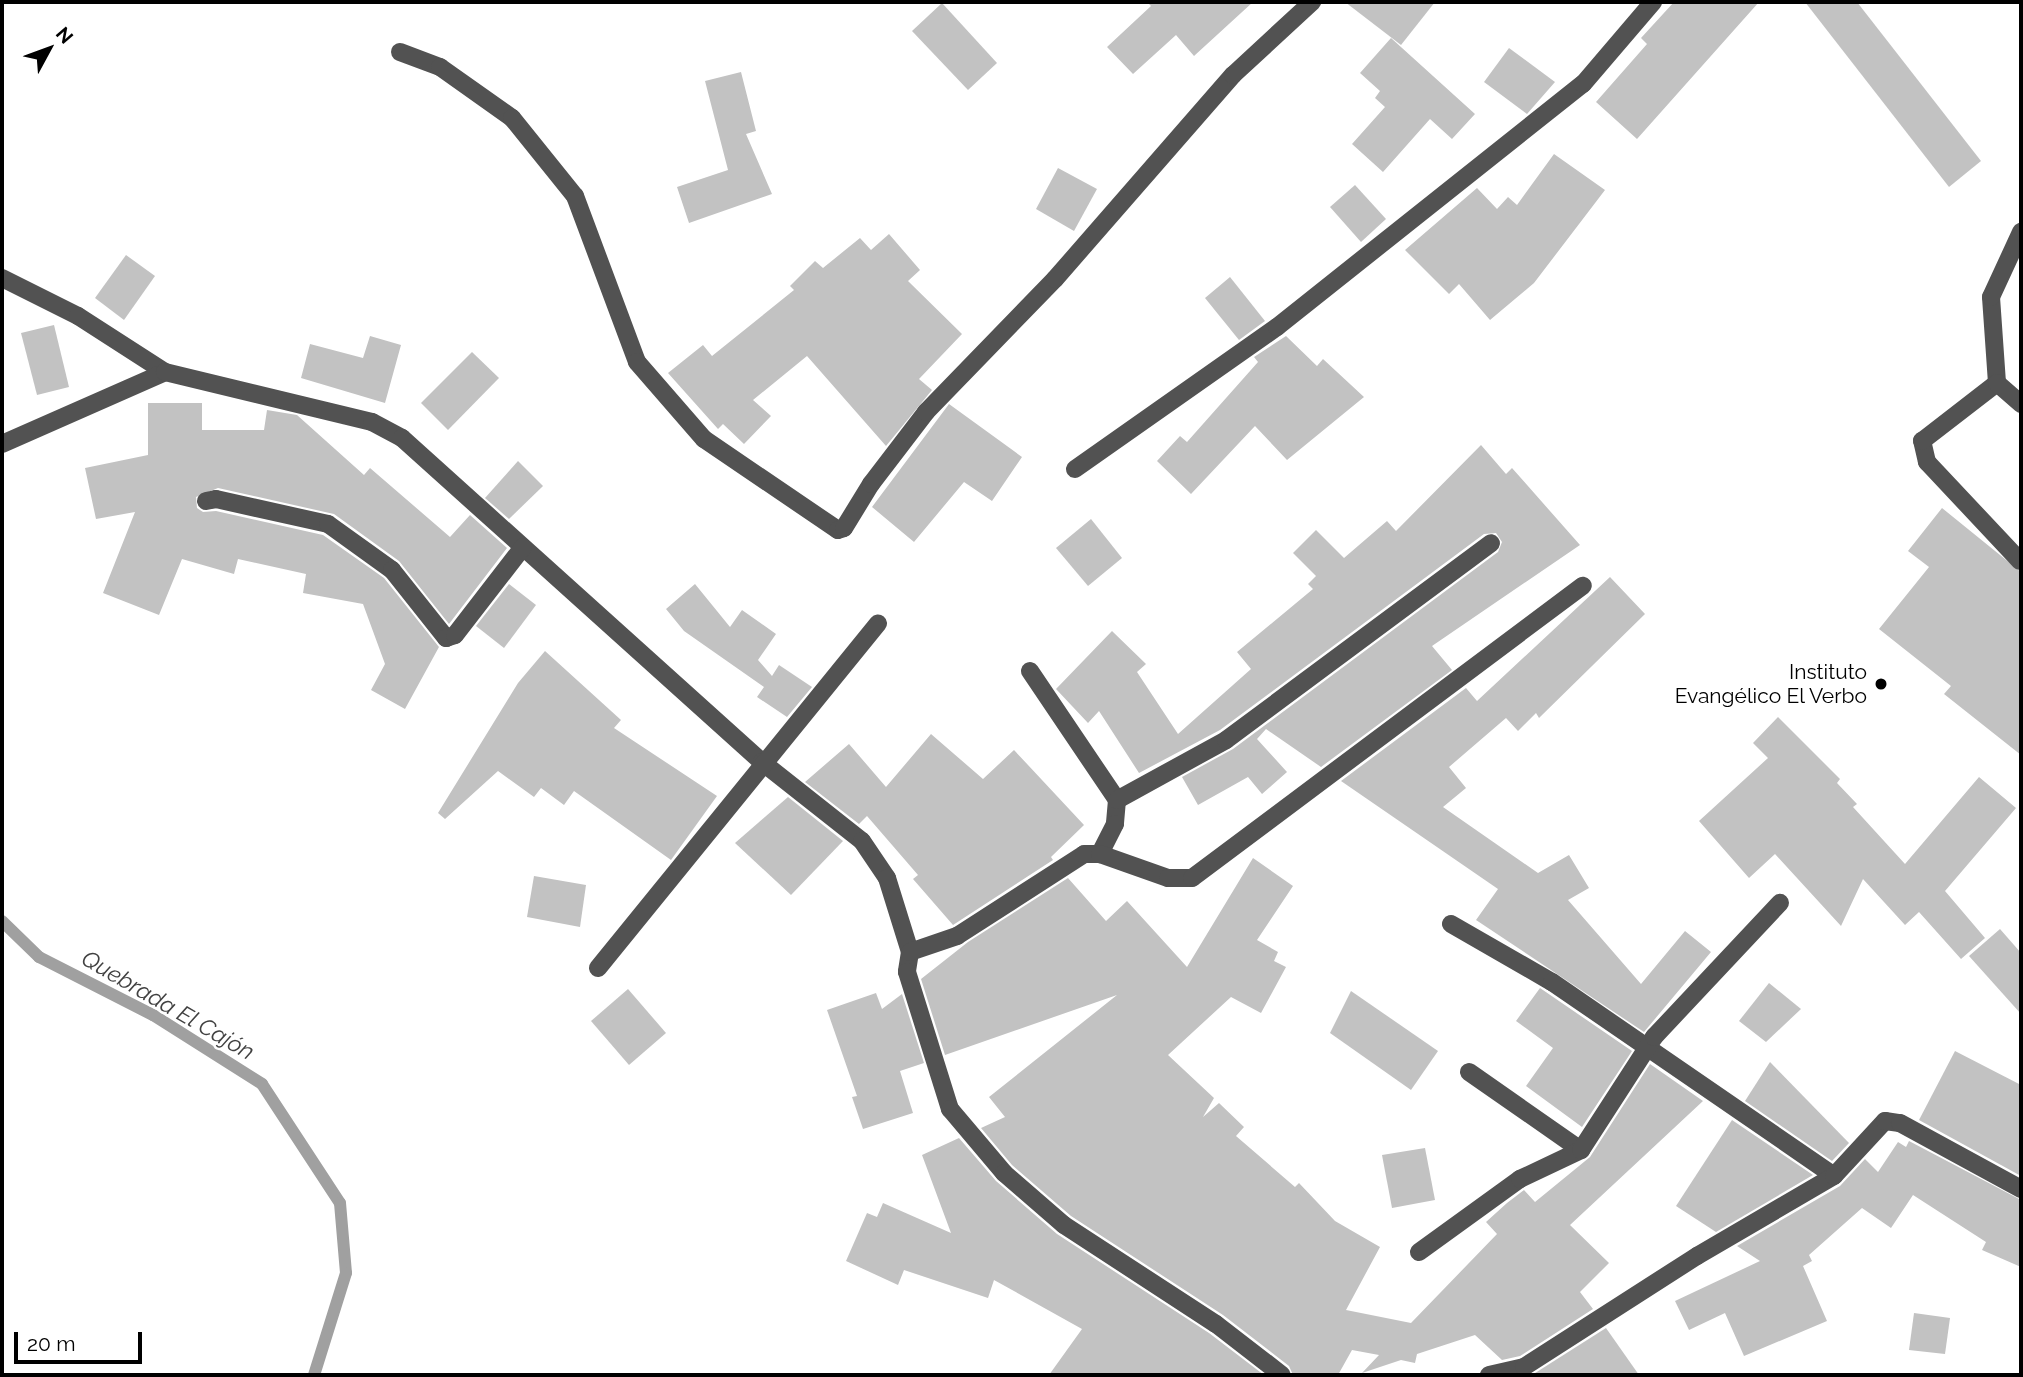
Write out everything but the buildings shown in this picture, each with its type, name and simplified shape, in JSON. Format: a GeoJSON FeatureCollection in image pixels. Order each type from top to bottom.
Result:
{"type":"FeatureCollection","features":[{"type":"Feature","properties":{"kind":"street"},"geometry":{"type":"LineString","coordinates":[[400,52],[440,67],[512,118],[575,196],[637,362],[704,439],[838,530],[844,528],[871,484],[926,412],[1055,279],[1233,75],[1312,2]]}},
{"type":"Feature","properties":{"kind":"street"},"geometry":{"type":"LineString","coordinates":[[1075,469],[1277,327],[1583,84],[1653,2]]}},
{"type":"Feature","properties":{"kind":"street"},"geometry":{"type":"LineString","coordinates":[[2021,232],[1991,298],[1997,383],[2021,404]]}},
{"type":"Feature","properties":{"kind":"street"},"geometry":{"type":"LineString","coordinates":[[2,278],[78,316],[165,372],[372,422],[402,438],[762,762],[862,841],[887,878],[910,953],[907,972],[950,1109],[1004,1173],[1065,1225],[1216,1324],[1282,1375]]}},
{"type":"Feature","properties":{"kind":"street"},"geometry":{"type":"LineString","coordinates":[[2,444],[165,372]]}},
{"type":"Feature","properties":{"kind":"street"},"geometry":{"type":"LineString","coordinates":[[1997,383],[1922,441],[1927,463],[2020,561]]}},
{"type":"Feature","properties":{"kind":"street"},"geometry":{"type":"LineString","coordinates":[[206,501],[216,499],[328,524],[392,570],[446,638],[455,635],[523,547]]}},
{"type":"Feature","properties":{"kind":"street"},"geometry":{"type":"LineString","coordinates":[[1117,800],[1226,740],[1491,544]]}},
{"type":"Feature","properties":{"kind":"street"},"geometry":{"type":"LineString","coordinates":[[910,953],[957,936],[1084,854],[1100,854],[1168,878],[1192,878],[1583,586]]}},
{"type":"Feature","properties":{"kind":"street"},"geometry":{"type":"LineString","coordinates":[[598,968],[762,762],[878,623]]}},
{"type":"Feature","properties":{"kind":"street"},"geometry":{"type":"LineString","coordinates":[[1030,671],[1117,800],[1115,824],[1100,854]]}},
{"type":"Feature","properties":{"kind":"street"},"geometry":{"type":"LineString","coordinates":[[1419,1252],[1520,1179],[1581,1150],[1654,1037],[1780,903]]}},
{"type":"Feature","properties":{"kind":"street"},"geometry":{"type":"LineString","coordinates":[[1451,924],[1552,982],[1647,1051],[1835,1176]]}},
{"type":"Feature","properties":{"kind":"street"},"geometry":{"type":"LineString","coordinates":[[1469,1072],[1581,1150]]}},
{"type":"Feature","properties":{"kind":"street"},"geometry":{"type":"LineString","coordinates":[[1489,1375],[1524,1367],[1697,1256],[1835,1176],[1875,1131],[1891,1120],[2021,1189]]}},
{"type":"Feature","properties":{"kind":"waterway","name":"Quebrada El Cajón"},"geometry":{"type":"LineString","coordinates":[[2,921],[39,957],[153,1015],[262,1084],[340,1203],[346,1273],[314,1375]]}},
{"type":"Feature","properties":{"kind":"place","name":"Instituto Evangélico El Verbo"},"geometry":{"type":"Point","coordinates":[1881,684]}}]}
